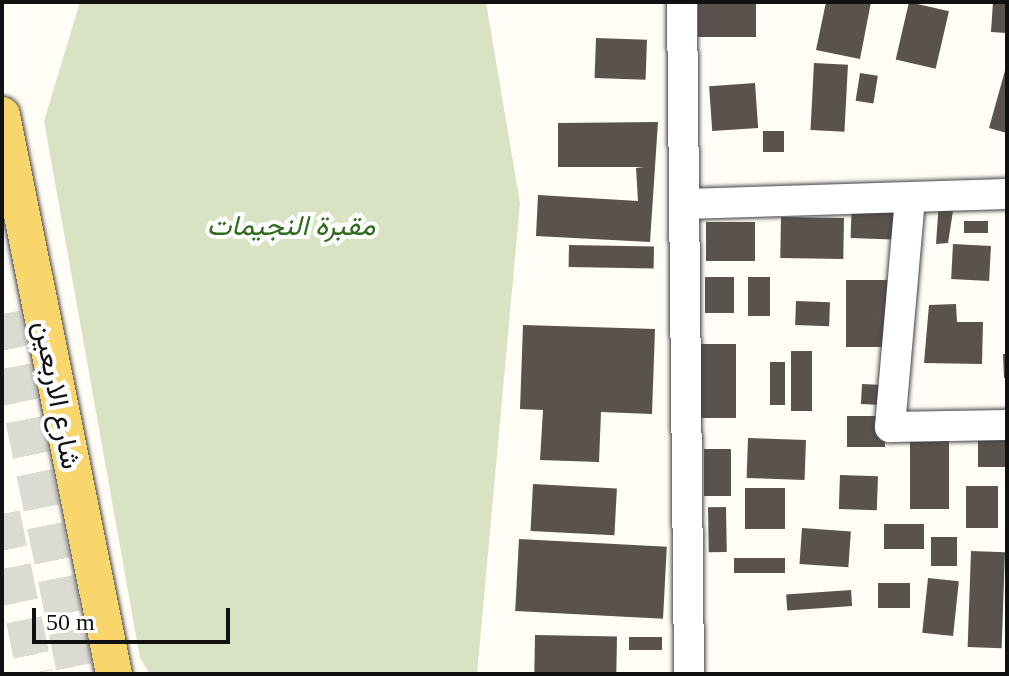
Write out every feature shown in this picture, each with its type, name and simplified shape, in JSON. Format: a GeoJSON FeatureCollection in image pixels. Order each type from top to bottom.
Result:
{"type":"FeatureCollection","features":[{"type":"Feature","properties":{"kind":"main road","name":"شارع الاربعين"},"geometry":{"type":"LineString","coordinates":[[2,115],[114,674]]}},
{"type":"Feature","properties":{"kind":"street"},"geometry":{"type":"LineString","coordinates":[[682,2],[689,674],[704,674]]}},
{"type":"Feature","properties":{"kind":"street"},"geometry":{"type":"LineString","coordinates":[[685,204],[1007,194]]}},
{"type":"Feature","properties":{"kind":"street"},"geometry":{"type":"LineString","coordinates":[[910,198],[890,427],[1007,425]]}},
{"type":"Feature","properties":{"kind":"green space","name":"مقبرة النجيمات"},"geometry":{"type":"Polygon","coordinates":[[[80,2],[486,2],[520,203],[477,674],[150,674],[140,658],[44,121],[80,2]]]}},
{"type":"Feature","properties":{"kind":"building"},"geometry":{"type":"Polygon","coordinates":[[[698,2],[756,2],[756,37],[698,37],[698,2]]]}},
{"type":"Feature","properties":{"kind":"building"},"geometry":{"type":"Polygon","coordinates":[[[826,2],[871,2],[860,59],[816,50],[826,2]]]}},
{"type":"Feature","properties":{"kind":"building"},"geometry":{"type":"Polygon","coordinates":[[[909,2],[949,11],[936,69],[896,59],[909,2]]]}},
{"type":"Feature","properties":{"kind":"building"},"geometry":{"type":"Polygon","coordinates":[[[993,2],[1007,2],[1007,33],[991,32],[993,2]]]}},
{"type":"Feature","properties":{"kind":"building"},"geometry":{"type":"Polygon","coordinates":[[[596,38],[647,40],[646,80],[595,78],[596,38]]]}},
{"type":"Feature","properties":{"kind":"building"},"geometry":{"type":"Polygon","coordinates":[[[814,63],[848,65],[844,132],[810,130],[814,63]]]}},
{"type":"Feature","properties":{"kind":"building"},"geometry":{"type":"Polygon","coordinates":[[[1007,67],[1007,133],[989,128],[1007,67]]]}},
{"type":"Feature","properties":{"kind":"building"},"geometry":{"type":"Polygon","coordinates":[[[860,73],[878,76],[873,103],[856,101],[860,73]]]}},
{"type":"Feature","properties":{"kind":"building"},"geometry":{"type":"Polygon","coordinates":[[[755,83],[758,128],[712,131],[709,86],[755,83]]]}},
{"type":"Feature","properties":{"kind":"building"},"geometry":{"type":"Polygon","coordinates":[[[658,122],[650,242],[536,236],[538,195],[638,201],[636,168],[644,167],[558,167],[558,123],[658,122]]]}},
{"type":"Feature","properties":{"kind":"building"},"geometry":{"type":"Polygon","coordinates":[[[763,131],[784,131],[784,152],[763,152],[763,131]]]}},
{"type":"Feature","properties":{"kind":"building"},"geometry":{"type":"Polygon","coordinates":[[[852,198],[901,200],[900,240],[851,238],[852,198]]]}},
{"type":"Feature","properties":{"kind":"building"},"geometry":{"type":"Polygon","coordinates":[[[939,200],[981,207],[953,211],[948,243],[936,244],[939,200]]]}},
{"type":"Feature","properties":{"kind":"building"},"geometry":{"type":"Polygon","coordinates":[[[781,217],[844,218],[843,259],[780,258],[781,217]]]}},
{"type":"Feature","properties":{"kind":"building"},"geometry":{"type":"Polygon","coordinates":[[[964,221],[988,221],[988,233],[964,233],[964,221]]]}},
{"type":"Feature","properties":{"kind":"building"},"geometry":{"type":"Polygon","coordinates":[[[706,222],[755,222],[755,261],[706,261],[706,222]]]}},
{"type":"Feature","properties":{"kind":"building"},"geometry":{"type":"Polygon","coordinates":[[[953,244],[991,246],[989,281],[951,279],[953,244]]]}},
{"type":"Feature","properties":{"kind":"building"},"geometry":{"type":"Polygon","coordinates":[[[569,245],[654,246],[654,268],[569,267],[569,245]]]}},
{"type":"Feature","properties":{"kind":"building"},"geometry":{"type":"Polygon","coordinates":[[[705,277],[734,277],[734,313],[705,313],[705,277]]]}},
{"type":"Feature","properties":{"kind":"building"},"geometry":{"type":"Polygon","coordinates":[[[748,277],[770,277],[770,316],[748,316],[748,277]]]}},
{"type":"Feature","properties":{"kind":"building"},"geometry":{"type":"Polygon","coordinates":[[[846,280],[892,280],[892,347],[846,347],[846,280]]]}},
{"type":"Feature","properties":{"kind":"building"},"geometry":{"type":"Polygon","coordinates":[[[796,301],[830,302],[829,326],[795,325],[796,301]]]}},
{"type":"Feature","properties":{"kind":"building"},"geometry":{"type":"Polygon","coordinates":[[[956,304],[957,322],[983,322],[982,364],[924,363],[929,305],[956,304]]]}},
{"type":"Feature","properties":{"kind":"building"},"geometry":{"type":"Polygon","coordinates":[[[523,325],[655,329],[652,414],[601,412],[599,462],[540,460],[543,410],[520,409],[523,325]]]}},
{"type":"Feature","properties":{"kind":"building"},"geometry":{"type":"Polygon","coordinates":[[[701,344],[736,344],[736,418],[701,418],[701,344]]]}},
{"type":"Feature","properties":{"kind":"building"},"geometry":{"type":"Polygon","coordinates":[[[791,351],[812,351],[812,411],[791,411],[791,351]]]}},
{"type":"Feature","properties":{"kind":"building"},"geometry":{"type":"Polygon","coordinates":[[[1003,354],[1007,354],[1007,378],[1004,378],[1003,354]]]}},
{"type":"Feature","properties":{"kind":"building"},"geometry":{"type":"Polygon","coordinates":[[[770,362],[785,362],[785,405],[770,405],[770,362]]]}},
{"type":"Feature","properties":{"kind":"building"},"geometry":{"type":"Polygon","coordinates":[[[862,384],[883,385],[882,405],[861,404],[862,384]]]}},
{"type":"Feature","properties":{"kind":"building"},"geometry":{"type":"Polygon","coordinates":[[[847,416],[885,416],[885,447],[847,447],[847,416]]]}},
{"type":"Feature","properties":{"kind":"building"},"geometry":{"type":"Polygon","coordinates":[[[910,422],[949,422],[949,509],[910,509],[910,422]]]}},
{"type":"Feature","properties":{"kind":"building"},"geometry":{"type":"Polygon","coordinates":[[[978,427],[1007,427],[1007,467],[978,467],[978,427]]]}},
{"type":"Feature","properties":{"kind":"building"},"geometry":{"type":"Polygon","coordinates":[[[748,438],[806,440],[805,480],[747,478],[748,438]]]}},
{"type":"Feature","properties":{"kind":"building"},"geometry":{"type":"Polygon","coordinates":[[[704,449],[731,449],[731,496],[704,496],[704,449]]]}},
{"type":"Feature","properties":{"kind":"building"},"geometry":{"type":"Polygon","coordinates":[[[840,475],[878,476],[877,510],[839,509],[840,475]]]}},
{"type":"Feature","properties":{"kind":"building"},"geometry":{"type":"Polygon","coordinates":[[[533,484],[617,488],[614,535],[531,531],[533,484]]]}},
{"type":"Feature","properties":{"kind":"building"},"geometry":{"type":"Polygon","coordinates":[[[966,486],[998,486],[998,528],[966,528],[966,486]]]}},
{"type":"Feature","properties":{"kind":"building"},"geometry":{"type":"Polygon","coordinates":[[[745,488],[785,488],[785,529],[745,529],[745,488]]]}},
{"type":"Feature","properties":{"kind":"building"},"geometry":{"type":"Polygon","coordinates":[[[708,507],[726,507],[727,552],[709,552],[708,507]]]}},
{"type":"Feature","properties":{"kind":"building"},"geometry":{"type":"Polygon","coordinates":[[[884,524],[924,524],[924,549],[884,549],[884,524]]]}},
{"type":"Feature","properties":{"kind":"building"},"geometry":{"type":"Polygon","coordinates":[[[802,528],[851,531],[848,567],[799,564],[802,528]]]}},
{"type":"Feature","properties":{"kind":"building"},"geometry":{"type":"Polygon","coordinates":[[[931,537],[957,537],[957,566],[931,566],[931,537]]]}},
{"type":"Feature","properties":{"kind":"building"},"geometry":{"type":"Polygon","coordinates":[[[519,539],[667,547],[663,619],[515,611],[519,539]]]}},
{"type":"Feature","properties":{"kind":"building"},"geometry":{"type":"Polygon","coordinates":[[[971,551],[1005,552],[1002,648],[968,647],[971,551]]]}},
{"type":"Feature","properties":{"kind":"building"},"geometry":{"type":"Polygon","coordinates":[[[734,558],[785,558],[785,573],[734,573],[734,558]]]}},
{"type":"Feature","properties":{"kind":"building"},"geometry":{"type":"Polygon","coordinates":[[[928,578],[959,581],[953,636],[922,633],[928,578]]]}},
{"type":"Feature","properties":{"kind":"building"},"geometry":{"type":"Polygon","coordinates":[[[878,583],[910,583],[910,608],[878,608],[878,583]]]}},
{"type":"Feature","properties":{"kind":"building"},"geometry":{"type":"Polygon","coordinates":[[[851,590],[852,606],[787,610],[786,595],[851,590]]]}},
{"type":"Feature","properties":{"kind":"building"},"geometry":{"type":"Polygon","coordinates":[[[535,635],[617,636],[616,674],[534,674],[535,635]]]}},
{"type":"Feature","properties":{"kind":"building"},"geometry":{"type":"Polygon","coordinates":[[[629,637],[662,637],[662,650],[629,650],[629,637]]]}},
{"type":"Feature","properties":{"kind":"tunnel"},"geometry":{"type":"LineString","coordinates":[[2,314],[75,674]]}},
{"type":"Feature","properties":{"kind":"tunnel"},"geometry":{"type":"LineString","coordinates":[[2,514],[35,674]]}}]}
